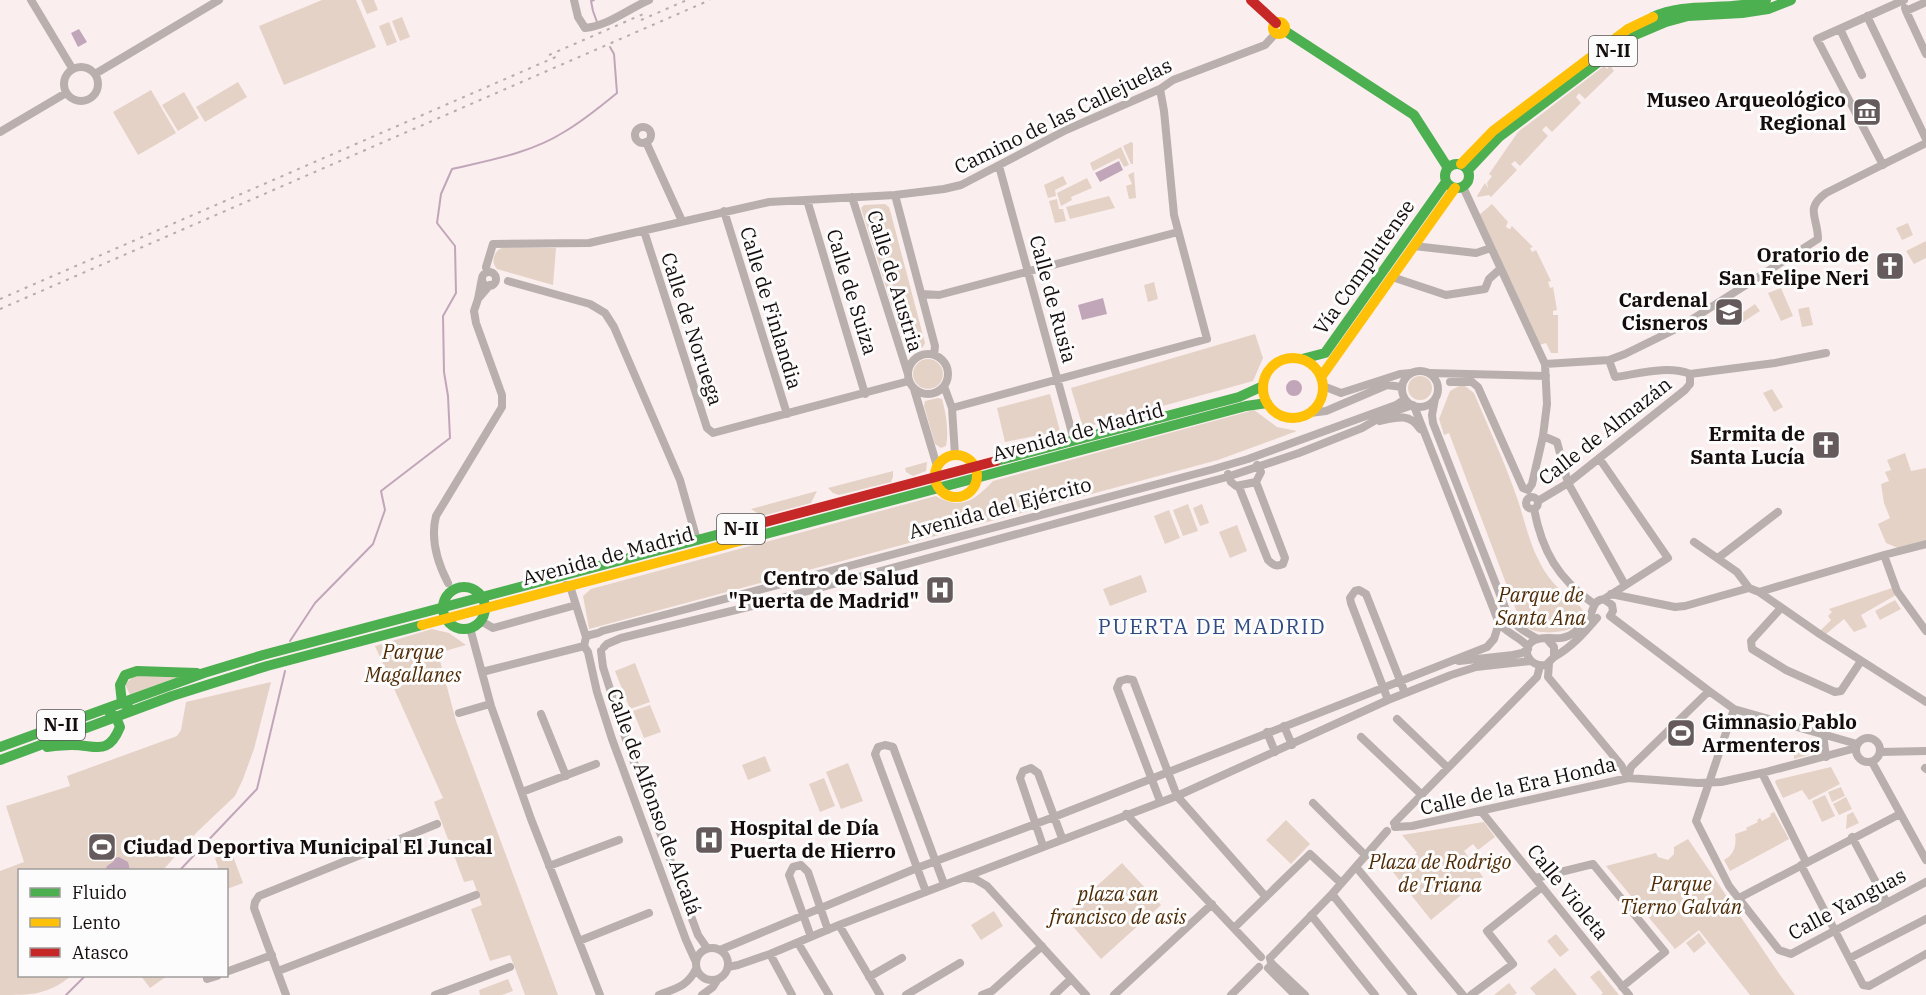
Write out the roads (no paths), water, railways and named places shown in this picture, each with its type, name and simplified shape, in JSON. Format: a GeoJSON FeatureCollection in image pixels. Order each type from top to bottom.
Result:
{"type":"FeatureCollection","features":[{"type":"Feature","properties":{"kind":"main road"},"geometry":{"type":"LineString","coordinates":[[1251,0],[1279,29],[1414,115],[1448,168]]}},
{"type":"Feature","properties":{"kind":"main road","name":"N-II"},"geometry":{"type":"LineString","coordinates":[[1465,167],[1493,131],[1628,29],[1684,4],[1743,5],[1766,0]]}},
{"type":"Feature","properties":{"kind":"main road","name":"N-II"},"geometry":{"type":"LineString","coordinates":[[1465,167],[1499,137],[1633,36],[1666,22],[1688,16],[1742,14],[1768,9],[1791,0]]}},
{"type":"Feature","properties":{"kind":"main road","name":"N-II"},"geometry":{"type":"LineString","coordinates":[[1454,164],[1465,167],[1470,178],[1455,186],[1445,174],[1448,168],[1454,164]]}},
{"type":"Feature","properties":{"kind":"main road","name":"Vía Complutense"},"geometry":{"type":"LineString","coordinates":[[1322,382],[1455,186]]}},
{"type":"Feature","properties":{"kind":"main road","name":"Vía Complutense"},"geometry":{"type":"LineString","coordinates":[[1302,359],[1325,353],[1455,186]]}},
{"type":"Feature","properties":{"kind":"main road"},"geometry":{"type":"LineString","coordinates":[[1302,359],[1311,364],[1322,382]]}},
{"type":"Feature","properties":{"kind":"main road","name":"N-II"},"geometry":{"type":"LineString","coordinates":[[1263,386],[1267,374],[1274,365],[1283,360],[1302,359]]}},
{"type":"Feature","properties":{"kind":"main road","name":"N-II"},"geometry":{"type":"LineString","coordinates":[[1310,413],[1320,402],[1322,382]]}},
{"type":"Feature","properties":{"kind":"main road"},"geometry":{"type":"LineString","coordinates":[[1263,386],[1267,402],[1274,411],[1293,418],[1310,413]]}},
{"type":"Feature","properties":{"kind":"main road","name":"Avenida de Madrid"},"geometry":{"type":"LineString","coordinates":[[977,472],[1074,440],[1239,397],[1263,386]]}},
{"type":"Feature","properties":{"kind":"main road","name":"Avenida de Madrid"},"geometry":{"type":"LineString","coordinates":[[484,602],[549,581],[697,540],[936,477],[977,472],[1267,402]]}},
{"type":"Feature","properties":{"kind":"main road"},"geometry":{"type":"LineString","coordinates":[[955,455],[964,456],[977,472],[976,485],[972,492],[963,497],[952,498],[944,495],[936,477],[947,457],[955,455]]}},
{"type":"Feature","properties":{"kind":"main road","name":"Avenida de Madrid"},"geometry":{"type":"LineString","coordinates":[[0,747],[204,673],[484,602],[570,586],[936,477]]}},
{"type":"Feature","properties":{"kind":"main road"},"geometry":{"type":"LineString","coordinates":[[458,588],[472,588],[484,602],[481,621],[470,628],[458,628],[448,622],[444,612],[446,596],[458,588]]}},
{"type":"Feature","properties":{"kind":"main road","name":"Avenida de Madrid"},"geometry":{"type":"LineString","coordinates":[[0,760],[209,683],[444,612]]}},
{"type":"Feature","properties":{"kind":"main road"},"geometry":{"type":"LineString","coordinates":[[134,710],[122,703],[120,686],[124,675],[137,671],[204,673]]}},
{"type":"Feature","properties":{"kind":"main road"},"geometry":{"type":"LineString","coordinates":[[31,748],[72,745],[100,748],[109,745],[115,739],[120,727],[116,717],[105,709]]}},
{"type":"Feature","properties":{"kind":"street"},"geometry":{"type":"LineString","coordinates":[[31,0],[72,68]]}},
{"type":"Feature","properties":{"kind":"street"},"geometry":{"type":"LineString","coordinates":[[95,74],[219,0]]}},
{"type":"Feature","properties":{"kind":"street"},"geometry":{"type":"LineString","coordinates":[[574,0],[578,17],[585,28],[608,21],[649,0]]}},
{"type":"Feature","properties":{"kind":"street"},"geometry":{"type":"LineString","coordinates":[[1882,165],[1817,39],[1903,0],[1926,54]]}},
{"type":"Feature","properties":{"kind":"street"},"geometry":{"type":"LineString","coordinates":[[1906,11],[1926,2]]}},
{"type":"Feature","properties":{"kind":"street"},"geometry":{"type":"LineString","coordinates":[[1545,364],[1609,360],[1680,327],[1818,239],[1813,207],[1818,199],[1926,141],[1867,16]]}},
{"type":"Feature","properties":{"kind":"street","name":"Camino de las Callejuelas"},"geometry":{"type":"LineString","coordinates":[[489,279],[486,267],[493,244],[589,243],[769,202],[895,195],[961,185],[1066,130],[1160,89],[1173,80],[1265,45],[1279,29]]}},
{"type":"Feature","properties":{"kind":"street"},"geometry":{"type":"LineString","coordinates":[[1840,29],[1862,75]]}},
{"type":"Feature","properties":{"kind":"street"},"geometry":{"type":"LineString","coordinates":[[82,66],[95,74],[98,85],[90,99],[74,100],[66,93],[63,82],[72,68],[82,66]]}},
{"type":"Feature","properties":{"kind":"street"},"geometry":{"type":"LineString","coordinates":[[952,408],[1207,339],[1174,215],[1160,89]]}},
{"type":"Feature","properties":{"kind":"street"},"geometry":{"type":"LineString","coordinates":[[0,132],[66,93]]}},
{"type":"Feature","properties":{"kind":"street"},"geometry":{"type":"LineString","coordinates":[[646,142],[682,221]]}},
{"type":"Feature","properties":{"kind":"street","name":"Calle de Rusia"},"geometry":{"type":"LineString","coordinates":[[999,166],[1074,440]]}},
{"type":"Feature","properties":{"kind":"street"},"geometry":{"type":"LineString","coordinates":[[1450,382],[1472,382],[1478,387],[1522,488],[1528,490],[1532,484],[1543,436],[1547,404],[1545,364],[1491,248],[1455,186]]}},
{"type":"Feature","properties":{"kind":"street"},"geometry":{"type":"LineString","coordinates":[[895,195],[935,346],[934,355]]}},
{"type":"Feature","properties":{"kind":"street","name":"Calle de Austria"},"geometry":{"type":"LineString","coordinates":[[852,197],[908,378]]}},
{"type":"Feature","properties":{"kind":"street","name":"Calle de Suiza"},"geometry":{"type":"LineString","coordinates":[[807,200],[865,394]]}},
{"type":"Feature","properties":{"kind":"street","name":"Calle de Finlandia"},"geometry":{"type":"LineString","coordinates":[[724,211],[787,414]]}},
{"type":"Feature","properties":{"kind":"street","name":"Calle de Noruega"},"geometry":{"type":"LineString","coordinates":[[644,231],[706,428],[713,433],[787,414]]}},
{"type":"Feature","properties":{"kind":"street"},"geometry":{"type":"LineString","coordinates":[[922,294],[939,295],[1178,231]]}},
{"type":"Feature","properties":{"kind":"street"},"geometry":{"type":"LineString","coordinates":[[1414,246],[1476,253],[1491,248]]}},
{"type":"Feature","properties":{"kind":"street"},"geometry":{"type":"LineString","coordinates":[[1392,277],[1446,295],[1485,289],[1489,279],[1500,269]]}},
{"type":"Feature","properties":{"kind":"street"},"geometry":{"type":"LineString","coordinates":[[448,583],[433,543],[436,516],[501,407],[502,395],[474,312],[489,279],[508,281],[590,304],[605,313],[614,327],[680,480],[697,540]]}},
{"type":"Feature","properties":{"kind":"street"},"geometry":{"type":"LineString","coordinates":[[1609,360],[1615,377],[1655,371],[1682,370],[1690,374],[1775,363],[1826,353]]}},
{"type":"Feature","properties":{"kind":"street"},"geometry":{"type":"LineString","coordinates":[[914,389],[926,394],[939,391],[944,386],[948,374],[944,363],[934,355],[921,355],[911,363],[908,378],[914,389],[936,477]]}},
{"type":"Feature","properties":{"kind":"street"},"geometry":{"type":"LineString","coordinates":[[1322,382],[1341,393],[1400,374],[1420,371],[1430,374],[1546,376]]}},
{"type":"Feature","properties":{"kind":"street"},"geometry":{"type":"LineString","coordinates":[[1411,373],[1406,377],[1402,387],[1405,399],[1414,405],[1426,406],[1450,382],[1471,374]]}},
{"type":"Feature","properties":{"kind":"street"},"geometry":{"type":"LineString","coordinates":[[1430,374],[1436,381],[1433,423],[1506,610],[1517,627],[1538,639]]}},
{"type":"Feature","properties":{"kind":"street","name":"Calle de Almazán"},"geometry":{"type":"LineString","coordinates":[[1594,611],[1553,564],[1542,541],[1536,505],[1568,483],[1685,390],[1690,384],[1690,374]]}},
{"type":"Feature","properties":{"kind":"street"},"geometry":{"type":"LineString","coordinates":[[787,414],[865,394],[908,378]]}},
{"type":"Feature","properties":{"kind":"street"},"geometry":{"type":"LineString","coordinates":[[944,386],[952,408],[955,455]]}},
{"type":"Feature","properties":{"kind":"street"},"geometry":{"type":"LineString","coordinates":[[1310,413],[1326,411],[1387,386],[1402,387]]}},
{"type":"Feature","properties":{"kind":"street","name":"Avenida del Ejército"},"geometry":{"type":"LineString","coordinates":[[598,634],[672,612],[1248,459],[1396,405],[1405,399]]}},
{"type":"Feature","properties":{"kind":"street"},"geometry":{"type":"LineString","coordinates":[[1414,405],[1499,623],[1505,631],[1526,643],[1531,661]]}},
{"type":"Feature","properties":{"kind":"street","name":"Avenida del Ejército"},"geometry":{"type":"LineString","coordinates":[[1373,423],[1386,414],[1414,405]]}},
{"type":"Feature","properties":{"kind":"street","name":"Avenida del Ejército"},"geometry":{"type":"LineString","coordinates":[[602,649],[607,644],[621,638],[752,606],[1227,477],[1299,453],[1373,423],[1398,416],[1408,417],[1416,423],[1428,444]]}},
{"type":"Feature","properties":{"kind":"street"},"geometry":{"type":"LineString","coordinates":[[1543,436],[1557,442],[1568,483],[1625,585]]}},
{"type":"Feature","properties":{"kind":"street"},"geometry":{"type":"LineString","coordinates":[[1233,995],[1267,964],[1422,795],[1537,676],[1540,666],[1552,660],[1583,635],[1598,600],[1608,597],[1668,558],[1599,458]]}},
{"type":"Feature","properties":{"kind":"street"},"geometry":{"type":"LineString","coordinates":[[1230,464],[1227,477],[1239,487],[1268,560],[1278,566],[1283,564],[1285,558],[1256,483],[1261,472],[1254,461],[1248,459]]}},
{"type":"Feature","properties":{"kind":"street"},"geometry":{"type":"LineString","coordinates":[[1239,487],[1256,483]]}},
{"type":"Feature","properties":{"kind":"street"},"geometry":{"type":"LineString","coordinates":[[1718,558],[1778,512]]}},
{"type":"Feature","properties":{"kind":"street"},"geometry":{"type":"LineString","coordinates":[[1694,542],[1737,572],[1749,588],[1759,592],[1926,702]]}},
{"type":"Feature","properties":{"kind":"street"},"geometry":{"type":"LineString","coordinates":[[1759,592],[1926,544]]}},
{"type":"Feature","properties":{"kind":"street"},"geometry":{"type":"LineString","coordinates":[[1884,555],[1897,591],[1926,631]]}},
{"type":"Feature","properties":{"kind":"street"},"geometry":{"type":"LineString","coordinates":[[549,581],[570,586]]}},
{"type":"Feature","properties":{"kind":"street","name":"Calle de Alfonso de Alcalá"},"geometry":{"type":"LineString","coordinates":[[570,586],[597,692],[612,739],[686,940],[696,960]]}},
{"type":"Feature","properties":{"kind":"street"},"geometry":{"type":"LineString","coordinates":[[1608,597],[1675,607],[1749,588]]}},
{"type":"Feature","properties":{"kind":"street"},"geometry":{"type":"LineString","coordinates":[[1388,700],[1351,603],[1350,598],[1355,591],[1359,590],[1366,594],[1405,693]]}},
{"type":"Feature","properties":{"kind":"street"},"geometry":{"type":"LineString","coordinates":[[1594,611],[1602,620],[1610,616],[1613,610],[1608,597]]}},
{"type":"Feature","properties":{"kind":"street"},"geometry":{"type":"LineString","coordinates":[[481,621],[493,628],[576,604]]}},
{"type":"Feature","properties":{"kind":"street"},"geometry":{"type":"LineString","coordinates":[[1781,608],[1751,641],[1752,649],[1786,670],[1835,692],[1841,691],[1861,661]]}},
{"type":"Feature","properties":{"kind":"street"},"geometry":{"type":"LineString","coordinates":[[1446,663],[1522,653],[1531,642],[1538,639],[1571,635],[1594,611]]}},
{"type":"Feature","properties":{"kind":"street"},"geometry":{"type":"LineString","coordinates":[[1610,616],[1734,709],[1857,746]]}},
{"type":"Feature","properties":{"kind":"street"},"geometry":{"type":"LineString","coordinates":[[720,950],[918,868],[1054,817],[1487,646],[1494,639],[1499,623]]}},
{"type":"Feature","properties":{"kind":"street"},"geometry":{"type":"LineString","coordinates":[[470,628],[490,704],[549,866],[600,995]]}},
{"type":"Feature","properties":{"kind":"street"},"geometry":{"type":"LineString","coordinates":[[591,634],[598,634],[603,639],[602,649],[595,654],[586,645],[591,634]]}},
{"type":"Feature","properties":{"kind":"street"},"geometry":{"type":"LineString","coordinates":[[1547,639],[1554,647],[1548,677],[1621,765],[1628,778]]}},
{"type":"Feature","properties":{"kind":"street"},"geometry":{"type":"LineString","coordinates":[[482,672],[586,645]]}},
{"type":"Feature","properties":{"kind":"street","name":"Calle de Alfonso de Alcalá"},"geometry":{"type":"LineString","coordinates":[[602,649],[603,667],[628,746],[698,935],[707,948]]}},
{"type":"Feature","properties":{"kind":"street"},"geometry":{"type":"LineString","coordinates":[[728,967],[770,954],[1062,838],[1177,796],[1405,693],[1476,667],[1531,661],[1540,666]]}},
{"type":"Feature","properties":{"kind":"street"},"geometry":{"type":"LineString","coordinates":[[1160,801],[1117,688],[1120,681],[1133,680],[1177,796],[1266,897]]}},
{"type":"Feature","properties":{"kind":"street"},"geometry":{"type":"LineString","coordinates":[[1628,778],[1631,767],[1708,691]]}},
{"type":"Feature","properties":{"kind":"street"},"geometry":{"type":"LineString","coordinates":[[459,713],[490,704]]}},
{"type":"Feature","properties":{"kind":"street"},"geometry":{"type":"LineString","coordinates":[[1734,709],[1696,821],[1729,886],[1739,898],[1852,837],[1900,814]]}},
{"type":"Feature","properties":{"kind":"street"},"geometry":{"type":"LineString","coordinates":[[541,714],[566,776]]}},
{"type":"Feature","properties":{"kind":"street"},"geometry":{"type":"LineString","coordinates":[[1397,719],[1448,768]]}},
{"type":"Feature","properties":{"kind":"street"},"geometry":{"type":"LineString","coordinates":[[1284,726],[1292,745]]}},
{"type":"Feature","properties":{"kind":"street"},"geometry":{"type":"LineString","coordinates":[[1267,732],[1275,752]]}},
{"type":"Feature","properties":{"kind":"street"},"geometry":{"type":"LineString","coordinates":[[1823,734],[1826,757]]}},
{"type":"Feature","properties":{"kind":"street"},"geometry":{"type":"LineString","coordinates":[[1361,737],[1422,795]]}},
{"type":"Feature","properties":{"kind":"street"},"geometry":{"type":"LineString","coordinates":[[1865,737],[1874,738],[1880,744],[1881,752],[1872,762],[1862,760],[1857,755],[1857,746],[1865,737]]}},
{"type":"Feature","properties":{"kind":"street"},"geometry":{"type":"LineString","coordinates":[[926,891],[875,754],[878,747],[885,744],[893,747],[944,884]]}},
{"type":"Feature","properties":{"kind":"street","name":"Calle de la Era Honda"},"geometry":{"type":"LineString","coordinates":[[1392,827],[1412,826],[1628,778],[1709,784],[1826,757],[1857,746]]}},
{"type":"Feature","properties":{"kind":"street"},"geometry":{"type":"LineString","coordinates":[[1881,752],[1926,750]]}},
{"type":"Feature","properties":{"kind":"street"},"geometry":{"type":"LineString","coordinates":[[1872,762],[1926,860]]}},
{"type":"Feature","properties":{"kind":"street"},"geometry":{"type":"LineString","coordinates":[[522,792],[596,764]]}},
{"type":"Feature","properties":{"kind":"street"},"geometry":{"type":"LineString","coordinates":[[1043,846],[1020,778],[1023,771],[1031,768],[1038,773],[1062,838]]}},
{"type":"Feature","properties":{"kind":"street"},"geometry":{"type":"LineString","coordinates":[[1762,773],[1834,931],[1863,985],[1869,986],[1926,954]]}},
{"type":"Feature","properties":{"kind":"street"},"geometry":{"type":"LineString","coordinates":[[1313,803],[1366,855]]}},
{"type":"Feature","properties":{"kind":"street","name":"Calle Violeta"},"geometry":{"type":"LineString","coordinates":[[1481,811],[1629,995]]}},
{"type":"Feature","properties":{"kind":"street"},"geometry":{"type":"LineString","coordinates":[[1126,814],[1261,957],[1258,963],[1267,964],[1305,995]]}},
{"type":"Feature","properties":{"kind":"street"},"geometry":{"type":"LineString","coordinates":[[286,995],[254,908],[259,896],[437,824]]}},
{"type":"Feature","properties":{"kind":"street"},"geometry":{"type":"LineString","coordinates":[[1852,837],[1887,903]]}},
{"type":"Feature","properties":{"kind":"street"},"geometry":{"type":"LineString","coordinates":[[549,866],[619,840]]}},
{"type":"Feature","properties":{"kind":"street"},"geometry":{"type":"LineString","coordinates":[[1234,928],[1310,854],[1341,883]]}},
{"type":"Feature","properties":{"kind":"street"},"geometry":{"type":"LineString","coordinates":[[1536,878],[1593,864],[1665,952],[1622,987]]}},
{"type":"Feature","properties":{"kind":"street"},"geometry":{"type":"LineString","coordinates":[[811,937],[789,875],[793,867],[801,865],[808,872],[828,930]]}},
{"type":"Feature","properties":{"kind":"street"},"geometry":{"type":"LineString","coordinates":[[1356,867],[1463,995]]}},
{"type":"Feature","properties":{"kind":"street"},"geometry":{"type":"LineString","coordinates":[[987,885],[986,877],[991,868]]}},
{"type":"Feature","properties":{"kind":"street"},"geometry":{"type":"LineString","coordinates":[[965,878],[975,879],[987,885],[1086,995]]}},
{"type":"Feature","properties":{"kind":"street","name":"Calle Yanguas"},"geometry":{"type":"LineString","coordinates":[[1739,898],[1779,950],[1791,954],[1926,882]]}},
{"type":"Feature","properties":{"kind":"street"},"geometry":{"type":"LineString","coordinates":[[1471,995],[1513,964],[1487,931],[1542,887]]}},
{"type":"Feature","properties":{"kind":"street"},"geometry":{"type":"LineString","coordinates":[[1332,894],[1413,995]]}},
{"type":"Feature","properties":{"kind":"street"},"geometry":{"type":"LineString","coordinates":[[278,971],[476,895]]}},
{"type":"Feature","properties":{"kind":"street"},"geometry":{"type":"LineString","coordinates":[[1114,995],[1212,904]]}},
{"type":"Feature","properties":{"kind":"street"},"geometry":{"type":"LineString","coordinates":[[579,941],[649,913]]}},
{"type":"Feature","properties":{"kind":"street"},"geometry":{"type":"LineString","coordinates":[[1311,915],[1375,995]]}},
{"type":"Feature","properties":{"kind":"street"},"geometry":{"type":"LineString","coordinates":[[1850,958],[1926,919]]}},
{"type":"Feature","properties":{"kind":"street"},"geometry":{"type":"LineString","coordinates":[[839,925],[880,995]]}},
{"type":"Feature","properties":{"kind":"street"},"geometry":{"type":"LineString","coordinates":[[798,943],[829,995]]}},
{"type":"Feature","properties":{"kind":"street"},"geometry":{"type":"LineString","coordinates":[[982,995],[992,991],[1042,946]]}},
{"type":"Feature","properties":{"kind":"street"},"geometry":{"type":"LineString","coordinates":[[659,995],[686,984],[696,969],[698,954],[712,947],[720,950],[726,956],[728,967],[713,987],[702,995]]}},
{"type":"Feature","properties":{"kind":"street"},"geometry":{"type":"LineString","coordinates":[[770,954],[792,995]]}},
{"type":"Feature","properties":{"kind":"street"},"geometry":{"type":"LineString","coordinates":[[228,971],[272,955]]}},
{"type":"Feature","properties":{"kind":"street"},"geometry":{"type":"LineString","coordinates":[[869,977],[902,958]]}},
{"type":"Feature","properties":{"kind":"street"},"geometry":{"type":"LineString","coordinates":[[906,995],[960,963]]}},
{"type":"Feature","properties":{"kind":"street"},"geometry":{"type":"LineString","coordinates":[[1267,964],[1295,995]]}},
{"type":"Feature","properties":{"kind":"street"},"geometry":{"type":"LineString","coordinates":[[435,995],[510,968]]}},
{"type":"Feature","properties":{"kind":"street"},"geometry":{"type":"LineString","coordinates":[[696,969],[707,980],[718,979]]}},
{"type":"Feature","properties":{"kind":"street"},"geometry":{"type":"LineString","coordinates":[[207,979],[212,977]]}},
{"type":"Feature","properties":{"kind":"street"},"geometry":{"type":"LineString","coordinates":[[1054,995],[1071,979]]}},
{"type":"Feature","properties":{"kind":"waterway"},"geometry":{"type":"LineString","coordinates":[[594,0],[591,1],[597,22]]}},
{"type":"Feature","properties":{"kind":"waterway"},"geometry":{"type":"LineString","coordinates":[[290,641],[315,603],[373,544],[385,510],[381,491],[450,438],[448,396],[444,372],[443,316],[456,293],[455,246],[437,223],[441,194],[452,169],[510,155],[538,145],[571,128],[598,109],[617,93],[614,54],[610,47]]}},
{"type":"Feature","properties":{"kind":"waterway"},"geometry":{"type":"LineString","coordinates":[[181,869],[257,789],[285,671]]}},
{"type":"Feature","properties":{"kind":"waterway"},"geometry":{"type":"LineString","coordinates":[[66,995],[84,977]]}},
{"type":"Feature","properties":{"kind":"railway"},"geometry":{"type":"LineString","coordinates":[[641,20],[687,0]]}},
{"type":"Feature","properties":{"kind":"railway"},"geometry":{"type":"LineString","coordinates":[[0,309],[710,0]]}},
{"type":"Feature","properties":{"kind":"railway"},"geometry":{"type":"LineString","coordinates":[[549,55],[648,12]]}},
{"type":"Feature","properties":{"kind":"railway"},"geometry":{"type":"LineString","coordinates":[[0,299],[558,56]]}},
{"type":"Feature","properties":{"kind":"place","name":"Museo Arqueológico Regional"},"geometry":{"type":"Point","coordinates":[1867,112]}},
{"type":"Feature","properties":{"kind":"place","name":"Oratorio de San Felipe Neri"},"geometry":{"type":"Point","coordinates":[1890,266]}},
{"type":"Feature","properties":{"kind":"place","name":"Cardenal Cisneros"},"geometry":{"type":"Point","coordinates":[1729,312]}},
{"type":"Feature","properties":{"kind":"place","name":"Ermita de Santa Lucía"},"geometry":{"type":"Point","coordinates":[1826,445]}},
{"type":"Feature","properties":{"kind":"place","name":"Centro de Salud \"Puerta de Madrid\""},"geometry":{"type":"Point","coordinates":[940,590]}},
{"type":"Feature","properties":{"kind":"place","name":"Gimnasio Pablo Armenteros"},"geometry":{"type":"Point","coordinates":[1681,733]}},
{"type":"Feature","properties":{"kind":"place","name":"Hospital de Día Puerta de Hierro"},"geometry":{"type":"Point","coordinates":[709,840]}},
{"type":"Feature","properties":{"kind":"place","name":"Ciudad Deportiva Municipal El Juncal"},"geometry":{"type":"Point","coordinates":[102,847]}},
{"type":"Feature","properties":{"kind":"district","name":"PUERTA DE MADRID"},"geometry":{"type":"Point","coordinates":[1212,627]}},
{"type":"Feature","properties":{"kind":"park label","name":"Parque de Santa Ana"},"geometry":{"type":"Point","coordinates":[1541,606]}},
{"type":"Feature","properties":{"kind":"park label","name":"Parque Magallanes"},"geometry":{"type":"Point","coordinates":[413,664]}},
{"type":"Feature","properties":{"kind":"park label","name":"Plaza de Rodrigo de Triana"},"geometry":{"type":"Point","coordinates":[1440,874]}},
{"type":"Feature","properties":{"kind":"park label","name":"Parque Tierno Galván"},"geometry":{"type":"Point","coordinates":[1681,896]}},
{"type":"Feature","properties":{"kind":"park label","name":"plaza san francisco de asis"},"geometry":{"type":"Point","coordinates":[1118,906]}}]}
